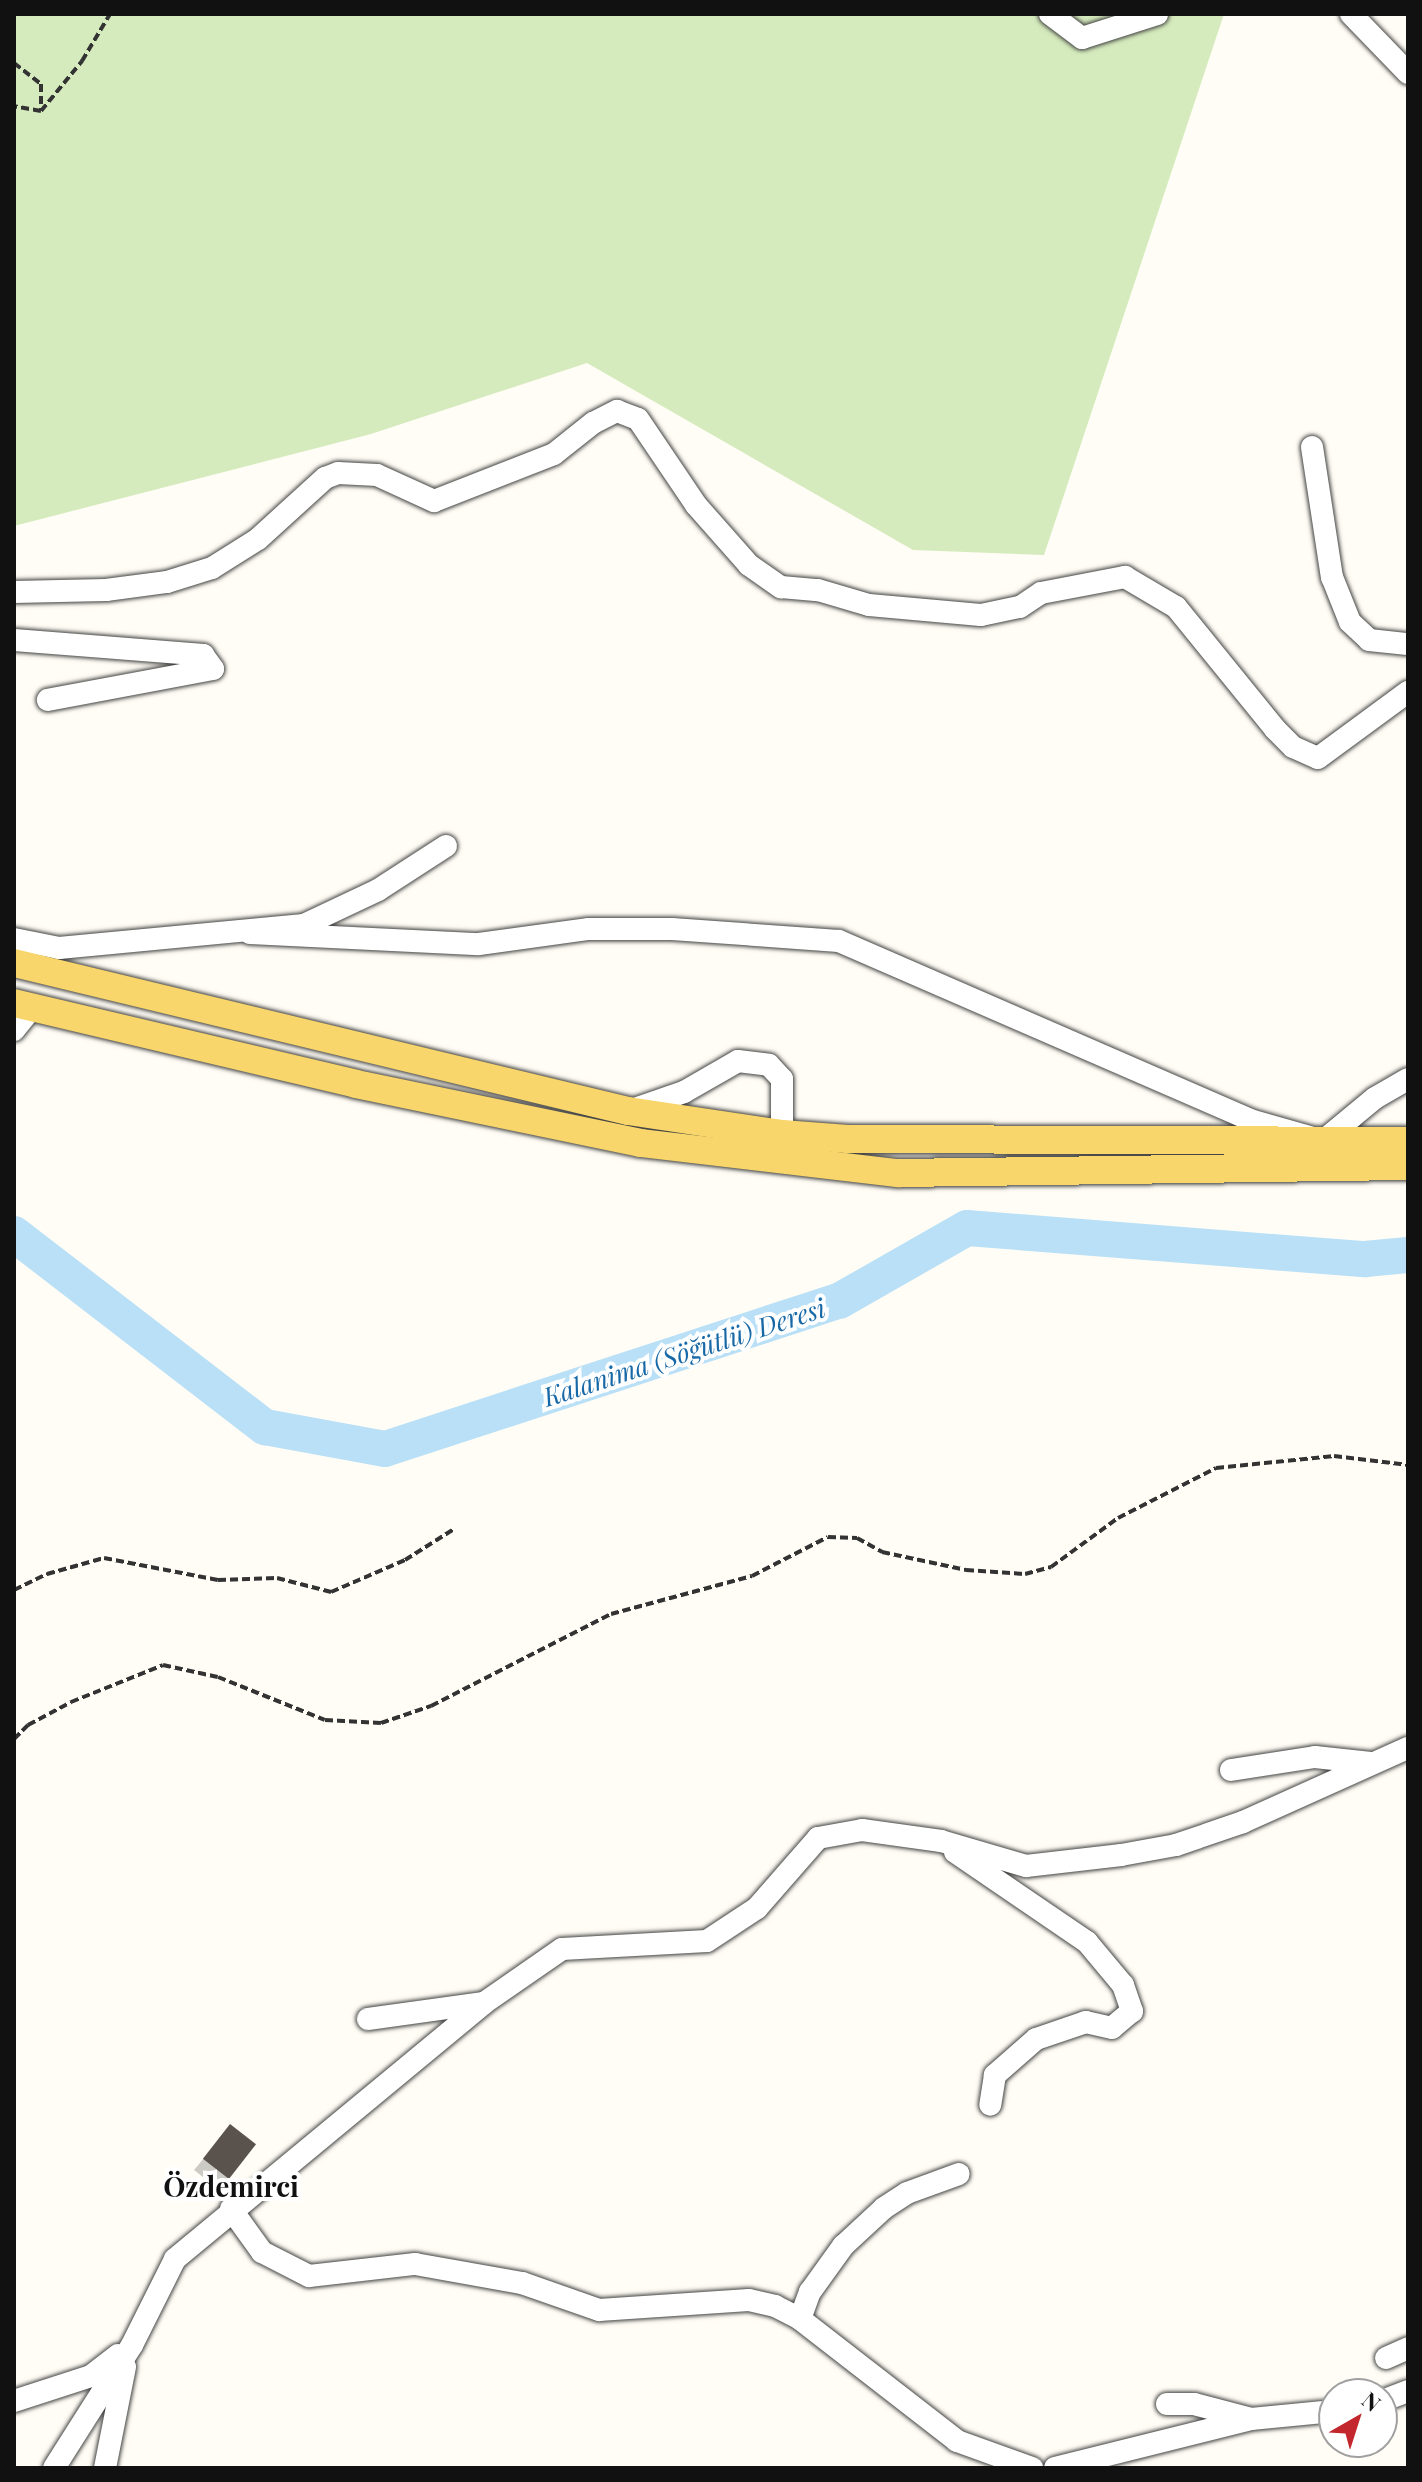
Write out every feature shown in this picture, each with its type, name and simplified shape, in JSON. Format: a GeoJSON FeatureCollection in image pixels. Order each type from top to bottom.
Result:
{"type":"FeatureCollection","features":[{"type":"Feature","properties":{"kind":"main road"},"geometry":{"type":"LineString","coordinates":[[14,963],[628,1111],[782,1134],[848,1139],[1408,1141]]}},
{"type":"Feature","properties":{"kind":"main road"},"geometry":{"type":"LineString","coordinates":[[23,1005],[356,1084],[626,1140],[777,1159],[898,1173],[1408,1166]]}},
{"type":"Feature","properties":{"kind":"street"},"geometry":{"type":"LineString","coordinates":[[1050,14],[1082,38],[1157,14]]}},
{"type":"Feature","properties":{"kind":"street"},"geometry":{"type":"LineString","coordinates":[[1351,14],[1408,73]]}},
{"type":"Feature","properties":{"kind":"street"},"geometry":{"type":"LineString","coordinates":[[14,592],[106,590],[167,582],[224,560],[338,473],[377,475],[434,501],[554,454],[593,423],[617,411],[638,419],[696,505],[749,565],[781,587],[818,590],[869,605],[981,615],[1020,607],[1041,593],[1125,577],[1176,607],[1275,729],[1293,747],[1318,758],[1408,692]]}},
{"type":"Feature","properties":{"kind":"street"},"geometry":{"type":"LineString","coordinates":[[1312,447],[1332,577],[1350,622],[1369,640],[1408,644]]}},
{"type":"Feature","properties":{"kind":"street"},"geometry":{"type":"LineString","coordinates":[[14,640],[203,655],[213,669],[48,700]]}},
{"type":"Feature","properties":{"kind":"street"},"geometry":{"type":"LineString","coordinates":[[250,933],[304,925],[343,908],[446,846]]}},
{"type":"Feature","properties":{"kind":"street"},"geometry":{"type":"LineString","coordinates":[[14,939],[59,948],[113,939],[250,933],[479,944],[589,929],[731,931],[827,938],[1250,1120],[1323,1141],[1375,1098],[1408,1079]]}},
{"type":"Feature","properties":{"kind":"street"},"geometry":{"type":"LineString","coordinates":[[14,1030],[23,1005]]}},
{"type":"Feature","properties":{"kind":"street"},"geometry":{"type":"LineString","coordinates":[[628,1111],[684,1092],[738,1061],[769,1065],[782,1079],[782,1134]]}},
{"type":"Feature","properties":{"kind":"street"},"geometry":{"type":"LineString","coordinates":[[54,2468],[132,2345],[175,2259],[231,2209],[405,2073],[484,2003],[562,1949],[707,1941],[757,1908],[818,1838],[862,1830],[941,1841],[1026,1866],[1121,1855],[1176,1845],[1243,1822],[1408,1748]]}},
{"type":"Feature","properties":{"kind":"street"},"geometry":{"type":"LineString","coordinates":[[1231,1770],[1315,1757],[1371,1763]]}},
{"type":"Feature","properties":{"kind":"street"},"geometry":{"type":"LineString","coordinates":[[941,1841],[1087,1942],[1123,1985],[1132,2011],[1112,2028],[1086,2022],[1036,2039],[995,2075],[990,2105]]}},
{"type":"Feature","properties":{"kind":"street"},"geometry":{"type":"LineString","coordinates":[[368,2019],[484,2003]]}},
{"type":"Feature","properties":{"kind":"street"},"geometry":{"type":"LineString","coordinates":[[800,2319],[810,2292],[843,2246],[884,2208],[907,2193],[959,2174]]}},
{"type":"Feature","properties":{"kind":"street"},"geometry":{"type":"LineString","coordinates":[[231,2209],[262,2252],[309,2276],[415,2264],[522,2283],[599,2310],[749,2300],[800,2319],[957,2441],[1032,2468]]}},
{"type":"Feature","properties":{"kind":"street"},"geometry":{"type":"LineString","coordinates":[[14,2401],[91,2376],[132,2345]]}},
{"type":"Feature","properties":{"kind":"street"},"geometry":{"type":"LineString","coordinates":[[105,2468],[114,2406],[132,2345]]}},
{"type":"Feature","properties":{"kind":"street"},"geometry":{"type":"LineString","coordinates":[[1386,2358],[1408,2348]]}},
{"type":"Feature","properties":{"kind":"street"},"geometry":{"type":"LineString","coordinates":[[1167,2404],[1223,2409],[1251,2419]]}},
{"type":"Feature","properties":{"kind":"street"},"geometry":{"type":"LineString","coordinates":[[1055,2468],[1251,2419],[1318,2413]]}},
{"type":"Feature","properties":{"kind":"path"},"geometry":{"type":"LineString","coordinates":[[41,111],[82,61],[110,14]]}},
{"type":"Feature","properties":{"kind":"path"},"geometry":{"type":"LineString","coordinates":[[14,63],[41,84],[41,111]]}},
{"type":"Feature","properties":{"kind":"path"},"geometry":{"type":"LineString","coordinates":[[14,106],[41,111]]}},
{"type":"Feature","properties":{"kind":"path"},"geometry":{"type":"LineString","coordinates":[[14,1739],[28,1725],[71,1702],[163,1665],[218,1677],[325,1720],[381,1723],[444,1701],[611,1614],[752,1576],[828,1537],[857,1538],[882,1552],[966,1570],[1025,1574],[1051,1567],[1118,1518],[1216,1468],[1334,1456],[1408,1465]]}},
{"type":"Feature","properties":{"kind":"path"},"geometry":{"type":"LineString","coordinates":[[14,1590],[104,1558],[218,1580],[277,1578],[331,1592],[405,1560],[454,1529]]}},
{"type":"Feature","properties":{"kind":"green space"},"geometry":{"type":"Polygon","coordinates":[[[14,14],[1224,14],[1044,555],[913,550],[587,363],[371,434],[14,526],[14,14]]]}},
{"type":"Feature","properties":{"kind":"building"},"geometry":{"type":"Polygon","coordinates":[[[230,2124],[256,2144],[229,2179],[203,2159],[230,2124]]]}},
{"type":"Feature","properties":{"kind":"waterway","name":"Kalanima (Söğütlü) Deresi"},"geometry":{"type":"LineString","coordinates":[[14,1234],[265,1427],[385,1449],[839,1301],[967,1228],[1365,1259],[1408,1255]]}},
{"type":"Feature","properties":{"kind":"district","name":"Özdemirci"},"geometry":{"type":"Point","coordinates":[231,2186]}}]}
